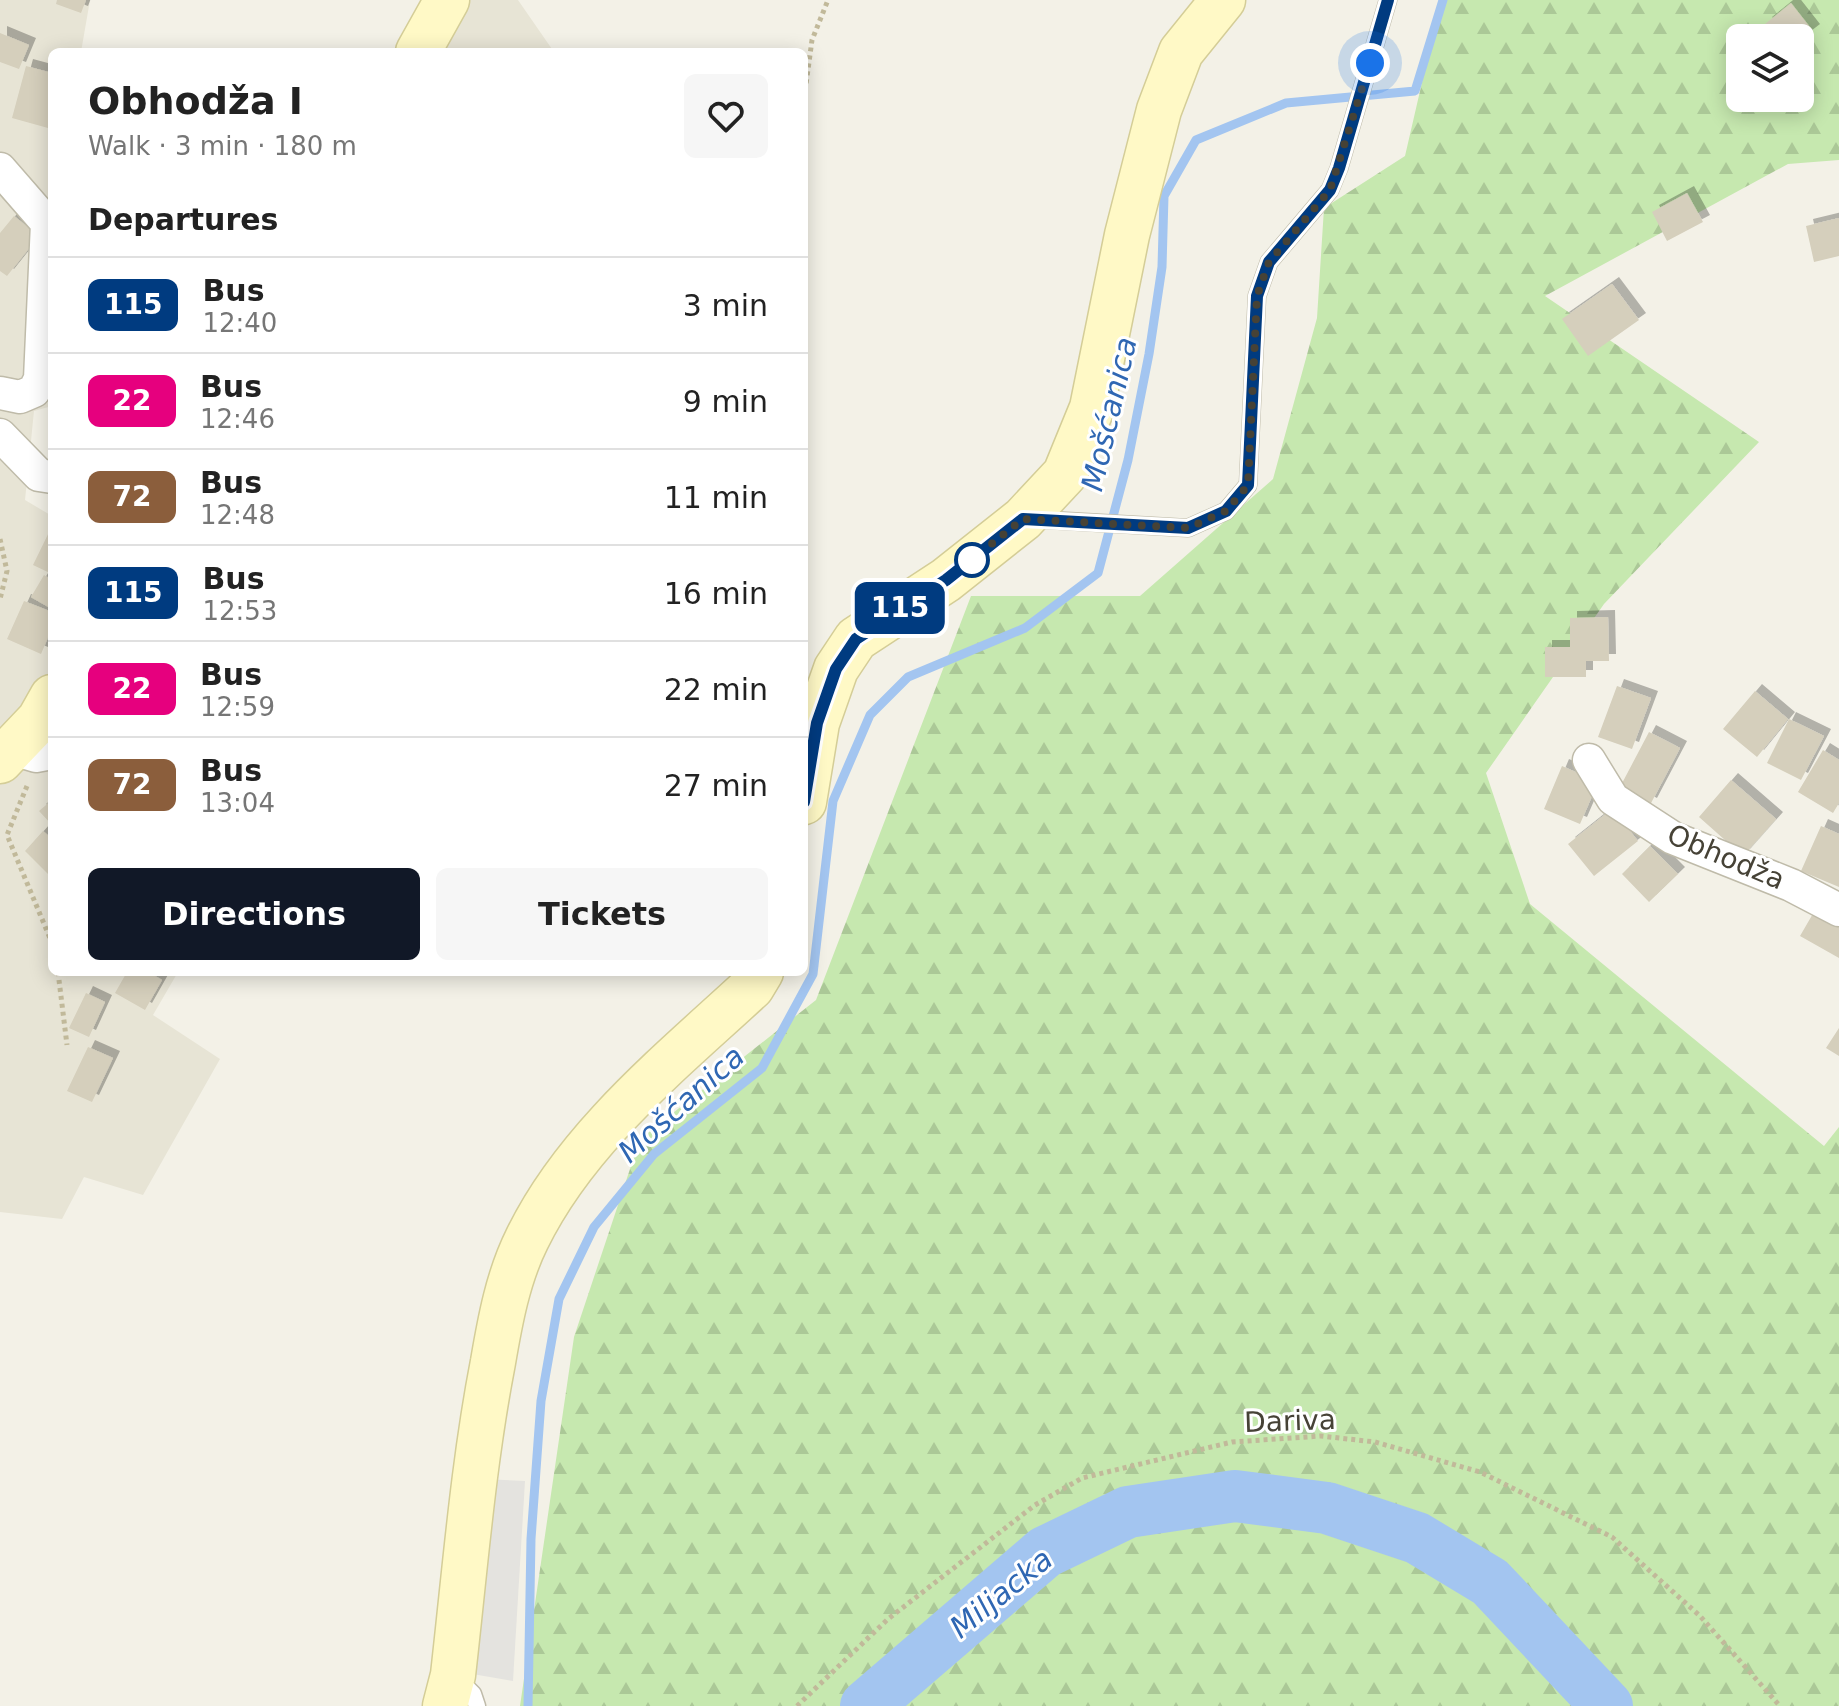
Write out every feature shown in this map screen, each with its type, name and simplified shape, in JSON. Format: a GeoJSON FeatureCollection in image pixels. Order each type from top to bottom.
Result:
{"type":"FeatureCollection","features":[{"type":"Feature","properties":{"kind":"main road"},"geometry":{"type":"LineString","coordinates":[[420,48],[447,0]]}},
{"type":"Feature","properties":{"kind":"main road"},"geometry":{"type":"LineString","coordinates":[[808,778],[817,723],[836,669],[856,639],[946,580],[1023,519],[1065,474],[1092,408],[1127,235],[1159,110],[1181,52],[1223,0]]}},
{"type":"Feature","properties":{"kind":"main road"},"geometry":{"type":"LineString","coordinates":[[27,754],[48,704]]}},
{"type":"Feature","properties":{"kind":"main road"},"geometry":{"type":"LineString","coordinates":[[458,1696],[483,1409],[502,1312],[526,1240],[556,1192],[630,1101],[752,987],[759,976]]}},
{"type":"Feature","properties":{"kind":"street"},"geometry":{"type":"LineString","coordinates":[[0,169],[47,223],[40,379],[34,391],[20,397],[0,393]]}},
{"type":"Feature","properties":{"kind":"street"},"geometry":{"type":"LineString","coordinates":[[0,435],[39,475],[48,476]]}},
{"type":"Feature","properties":{"kind":"street","name":"Obhodža"},"geometry":{"type":"LineString","coordinates":[[1589,760],[1613,799],[1673,838],[1791,885],[1839,910]]}},
{"type":"Feature","properties":{"kind":"lane"},"geometry":{"type":"LineString","coordinates":[[1023,519],[1188,528],[1226,511],[1248,485],[1257,296],[1269,262],[1330,190],[1386,5]]}},
{"type":"Feature","properties":{"kind":"path"},"geometry":{"type":"LineString","coordinates":[[808,70],[812,40],[828,0]]}},
{"type":"Feature","properties":{"kind":"path"},"geometry":{"type":"LineString","coordinates":[[0,539],[7,571],[0,599]]}},
{"type":"Feature","properties":{"kind":"path"},"geometry":{"type":"LineString","coordinates":[[27,754],[21,796],[7,835],[48,933]]}},
{"type":"Feature","properties":{"kind":"path"},"geometry":{"type":"LineString","coordinates":[[58,976],[67,1045]]}},
{"type":"Feature","properties":{"kind":"path","name":"Dariva"},"geometry":{"type":"LineString","coordinates":[[797,1706],[888,1619],[1035,1505],[1082,1478],[1232,1442],[1321,1436],[1375,1442],[1480,1472],[1612,1537],[1700,1616],[1780,1706]]}},
{"type":"Feature","properties":{"kind":"shaded area"},"geometry":{"type":"Polygon","coordinates":[[[0,0],[90,0],[82,48],[48,48],[48,407],[34,411],[25,500],[48,514],[48,976],[176,976],[153,1015],[220,1059],[143,1195],[84,1177],[62,1219],[0,1212],[0,0]]]}},
{"type":"Feature","properties":{"kind":"shaded area"},"geometry":{"type":"Polygon","coordinates":[[[459,0],[518,0],[551,48],[426,48],[459,0]]]}},
{"type":"Feature","properties":{"kind":"shaded area"},"geometry":{"type":"Polygon","coordinates":[[[483,1479],[525,1481],[513,1681],[461,1672],[483,1479]]]}},
{"type":"Feature","properties":{"kind":"green space"},"geometry":{"type":"Polygon","coordinates":[[[1441,0],[1839,0],[1839,160],[1788,164],[1545,296],[1759,442],[1604,604],[1486,773],[1530,904],[1824,1146],[1839,1127],[1839,1706],[520,1706],[574,1337],[640,1139],[816,1000],[971,596],[1140,596],[1273,479],[1317,318],[1324,208],[1405,156],[1441,0]]]}},
{"type":"Feature","properties":{"kind":"building"},"geometry":{"type":"Polygon","coordinates":[[[57,0],[86,0],[81,13],[56,4],[57,0]]]}},
{"type":"Feature","properties":{"kind":"building"},"geometry":{"type":"Polygon","coordinates":[[[1791,3],[1808,24],[1765,24],[1791,3]]]}},
{"type":"Feature","properties":{"kind":"building"},"geometry":{"type":"Polygon","coordinates":[[[0,33],[29,45],[19,69],[0,62],[0,33]]]}},
{"type":"Feature","properties":{"kind":"building"},"geometry":{"type":"Polygon","coordinates":[[[26,66],[48,72],[48,128],[12,118],[26,66]]]}},
{"type":"Feature","properties":{"kind":"building"},"geometry":{"type":"Polygon","coordinates":[[[1687,193],[1703,222],[1667,241],[1652,212],[1687,193]]]}},
{"type":"Feature","properties":{"kind":"building"},"geometry":{"type":"Polygon","coordinates":[[[14,216],[39,236],[7,276],[0,271],[0,233],[14,216]]]}},
{"type":"Feature","properties":{"kind":"building"},"geometry":{"type":"Polygon","coordinates":[[[1839,218],[1839,256],[1814,262],[1806,226],[1839,218]]]}},
{"type":"Feature","properties":{"kind":"building"},"geometry":{"type":"Polygon","coordinates":[[[1612,284],[1639,320],[1588,356],[1562,319],[1612,284]]]}},
{"type":"Feature","properties":{"kind":"building"},"geometry":{"type":"Polygon","coordinates":[[[48,534],[48,572],[33,565],[48,534]]]}},
{"type":"Feature","properties":{"kind":"building"},"geometry":{"type":"Polygon","coordinates":[[[44,575],[48,578],[48,607],[31,597],[44,575]]]}},
{"type":"Feature","properties":{"kind":"building"},"geometry":{"type":"Polygon","coordinates":[[[24,601],[48,610],[48,637],[41,654],[7,639],[24,601]]]}},
{"type":"Feature","properties":{"kind":"building"},"geometry":{"type":"Polygon","coordinates":[[[1608,617],[1609,661],[1586,661],[1586,677],[1545,677],[1545,647],[1570,647],[1570,618],[1608,617]]]}},
{"type":"Feature","properties":{"kind":"building"},"geometry":{"type":"Polygon","coordinates":[[[1617,686],[1651,698],[1632,749],[1598,737],[1617,686]]]}},
{"type":"Feature","properties":{"kind":"building"},"geometry":{"type":"Polygon","coordinates":[[[1755,691],[1788,719],[1757,757],[1723,729],[1755,691]]]}},
{"type":"Feature","properties":{"kind":"building"},"geometry":{"type":"Polygon","coordinates":[[[1789,719],[1824,736],[1801,780],[1767,763],[1789,719]]]}},
{"type":"Feature","properties":{"kind":"building"},"geometry":{"type":"Polygon","coordinates":[[[1649,732],[1680,748],[1650,805],[1619,789],[1649,732]]]}},
{"type":"Feature","properties":{"kind":"building"},"geometry":{"type":"Polygon","coordinates":[[[1823,750],[1839,760],[1839,803],[1833,813],[1798,792],[1823,750]]]}},
{"type":"Feature","properties":{"kind":"building"},"geometry":{"type":"Polygon","coordinates":[[[1562,766],[1598,782],[1580,824],[1544,809],[1562,766]]]}},
{"type":"Feature","properties":{"kind":"building"},"geometry":{"type":"Polygon","coordinates":[[[1731,780],[1776,819],[1743,856],[1699,817],[1731,780]]]}},
{"type":"Feature","properties":{"kind":"building"},"geometry":{"type":"Polygon","coordinates":[[[48,803],[48,821],[39,811],[48,803]]]}},
{"type":"Feature","properties":{"kind":"building"},"geometry":{"type":"Polygon","coordinates":[[[1612,809],[1638,841],[1594,876],[1568,844],[1612,809]]]}},
{"type":"Feature","properties":{"kind":"building"},"geometry":{"type":"Polygon","coordinates":[[[1821,826],[1839,834],[1839,887],[1801,871],[1821,826]]]}},
{"type":"Feature","properties":{"kind":"building"},"geometry":{"type":"Polygon","coordinates":[[[43,831],[48,835],[48,874],[25,851],[43,831]]]}},
{"type":"Feature","properties":{"kind":"building"},"geometry":{"type":"Polygon","coordinates":[[[1650,846],[1678,874],[1649,902],[1622,874],[1650,846]]]}},
{"type":"Feature","properties":{"kind":"building"},"geometry":{"type":"Polygon","coordinates":[[[1818,905],[1839,917],[1839,958],[1800,936],[1818,905]]]}},
{"type":"Feature","properties":{"kind":"building"},"geometry":{"type":"Polygon","coordinates":[[[125,976],[155,976],[162,980],[145,1010],[115,993],[125,976]]]}},
{"type":"Feature","properties":{"kind":"building"},"geometry":{"type":"Polygon","coordinates":[[[86,993],[105,1002],[89,1037],[69,1028],[86,993]]]}},
{"type":"Feature","properties":{"kind":"building"},"geometry":{"type":"Polygon","coordinates":[[[1839,1028],[1839,1056],[1826,1048],[1839,1028]]]}},
{"type":"Feature","properties":{"kind":"building"},"geometry":{"type":"Polygon","coordinates":[[[88,1047],[113,1058],[92,1102],[67,1091],[88,1047]]]}},
{"type":"Feature","properties":{"kind":"waterway","name":"Mošćanica"},"geometry":{"type":"LineString","coordinates":[[528,1706],[531,1539],[541,1401],[559,1299],[594,1227],[654,1154],[762,1068],[813,974],[833,801],[870,715],[908,677],[1025,628],[1098,573],[1128,460],[1149,354],[1162,267],[1164,196],[1196,140],[1286,103],[1415,91],[1443,0]]}},
{"type":"Feature","properties":{"kind":"waterway","name":"Miljacka"},"geometry":{"type":"LineString","coordinates":[[866,1706],[1045,1552],[1128,1512],[1235,1496],[1327,1508],[1417,1538],[1490,1582],[1607,1706]]}},
{"type":"Feature","properties":{"kind":"bus line","name":"115"},"geometry":{"type":"LineString","coordinates":[[808,778],[817,723],[836,669],[856,639],[946,580],[1023,519],[1188,528],[1226,511],[1248,485],[1257,296],[1269,262],[1330,190],[1388,0]]}},
{"type":"Feature","properties":{"kind":"route"},"geometry":{"type":"LineString","coordinates":[[972,560],[965,565],[1023,519],[1188,528],[1226,511],[1248,485],[1257,296],[1269,262],[1330,190],[1370,63]]}}]}
